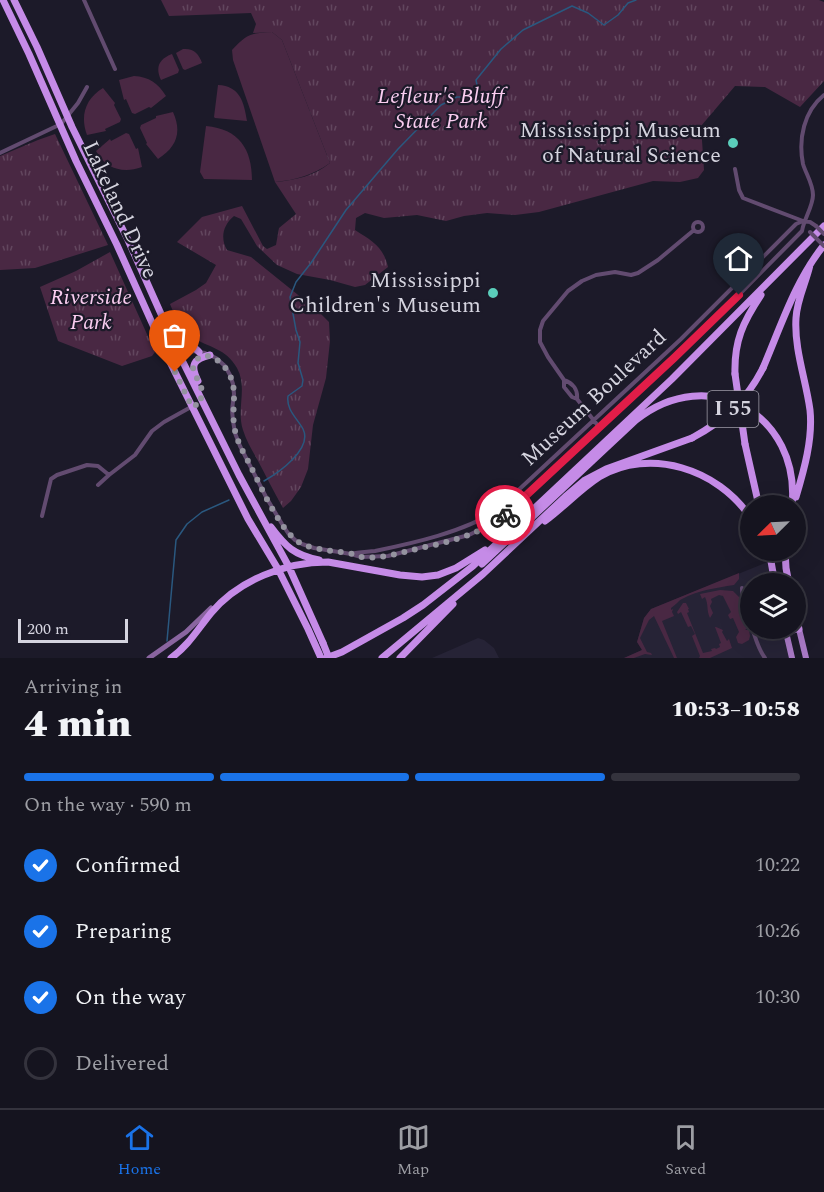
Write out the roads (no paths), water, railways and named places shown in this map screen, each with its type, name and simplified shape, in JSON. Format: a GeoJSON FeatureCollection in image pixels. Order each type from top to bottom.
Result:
{"type":"FeatureCollection","features":[{"type":"Feature","properties":{"kind":"highway","name":"Lakeland Drive"},"geometry":{"type":"LineString","coordinates":[[3,0],[192,407],[248,519],[328,658]]}},
{"type":"Feature","properties":{"kind":"highway","name":"Lakeland Drive"},"geometry":{"type":"LineString","coordinates":[[14,0],[128,240],[178,352],[289,567],[319,643],[321,658]]}},
{"type":"Feature","properties":{"kind":"highway"},"geometry":{"type":"LineString","coordinates":[[91,191],[101,187]]}},
{"type":"Feature","properties":{"kind":"highway","name":"I 55"},"geometry":{"type":"LineString","coordinates":[[328,658],[371,636],[423,604],[473,566],[672,379],[824,226]]}},
{"type":"Feature","properties":{"kind":"highway"},"geometry":{"type":"LineString","coordinates":[[117,245],[128,240]]}},
{"type":"Feature","properties":{"kind":"highway","name":"I 55"},"geometry":{"type":"LineString","coordinates":[[382,658],[483,574],[565,496],[595,474],[622,462],[692,438],[715,424],[736,406],[754,385],[799,284],[824,245]]}},
{"type":"Feature","properties":{"kind":"highway"},"geometry":{"type":"LineString","coordinates":[[796,495],[807,450],[810,412],[795,321],[796,308],[810,265]]}},
{"type":"Feature","properties":{"kind":"highway"},"geometry":{"type":"LineString","coordinates":[[757,495],[735,374],[736,349],[743,323],[773,278]]}},
{"type":"Feature","properties":{"kind":"highway"},"geometry":{"type":"LineString","coordinates":[[165,323],[199,352]]}},
{"type":"Feature","properties":{"kind":"highway"},"geometry":{"type":"LineString","coordinates":[[166,354],[178,352]]}},
{"type":"Feature","properties":{"kind":"highway"},"geometry":{"type":"LineString","coordinates":[[192,407],[202,400],[203,392],[194,375],[194,364],[199,358],[210,355]]}},
{"type":"Feature","properties":{"kind":"highway"},"geometry":{"type":"LineString","coordinates":[[423,604],[452,587],[481,565],[636,420],[656,407],[676,399],[698,395],[719,397],[743,406],[765,423],[778,438],[788,457],[793,479],[793,495]]}},
{"type":"Feature","properties":{"kind":"highway"},"geometry":{"type":"LineString","coordinates":[[526,534],[548,519],[579,491],[601,477],[628,466],[641,464],[675,466],[695,472],[732,495],[740,505]]}},
{"type":"Feature","properties":{"kind":"highway"},"geometry":{"type":"LineString","coordinates":[[257,508],[292,551],[328,562],[400,575],[438,576],[456,568],[504,537]]}},
{"type":"Feature","properties":{"kind":"highway"},"geometry":{"type":"LineString","coordinates":[[248,519],[268,561],[264,574]]}},
{"type":"Feature","properties":{"kind":"highway"},"geometry":{"type":"LineString","coordinates":[[171,658],[191,640],[212,612],[230,594],[264,574],[278,569],[328,562]]}},
{"type":"Feature","properties":{"kind":"highway"},"geometry":{"type":"LineString","coordinates":[[400,658],[483,574]]}},
{"type":"Feature","properties":{"kind":"main road"},"geometry":{"type":"LineString","coordinates":[[787,639],[792,658]]}},
{"type":"Feature","properties":{"kind":"main road"},"geometry":{"type":"LineString","coordinates":[[801,639],[806,658]]}},
{"type":"Feature","properties":{"kind":"street"},"geometry":{"type":"LineString","coordinates":[[84,0],[115,69]]}},
{"type":"Feature","properties":{"kind":"street"},"geometry":{"type":"LineString","coordinates":[[0,153],[61,124],[78,104],[87,87]]}},
{"type":"Feature","properties":{"kind":"street","name":"Museum Boulevard"},"geometry":{"type":"LineString","coordinates":[[210,355],[225,366],[233,384],[232,410],[235,433],[266,497],[288,533],[295,540],[308,546],[361,557],[388,556],[469,535],[499,520],[521,501],[722,312],[802,231],[803,221],[813,196],[812,187],[803,165],[801,146],[803,132],[814,105],[824,94]]}},
{"type":"Feature","properties":{"kind":"street"},"geometry":{"type":"LineString","coordinates":[[735,169],[743,198],[810,222],[824,234]]}},
{"type":"Feature","properties":{"kind":"street"},"geometry":{"type":"LineString","coordinates":[[803,221],[810,232],[824,245]]}},
{"type":"Feature","properties":{"kind":"street","name":"Museum Boulevard"},"geometry":{"type":"LineString","coordinates":[[351,554],[373,551],[469,526],[496,511],[716,305],[796,224],[803,221]]}},
{"type":"Feature","properties":{"kind":"street"},"geometry":{"type":"LineString","coordinates":[[599,428],[577,399],[572,398],[564,387],[564,380],[540,342],[543,321],[568,291],[582,281],[596,275],[615,272],[632,275],[638,273],[658,260],[694,230]]}},
{"type":"Feature","properties":{"kind":"street"},"geometry":{"type":"LineString","coordinates":[[178,352],[199,352],[210,355]]}},
{"type":"Feature","properties":{"kind":"street"},"geometry":{"type":"LineString","coordinates":[[98,485],[135,455],[152,431],[192,407]]}},
{"type":"Feature","properties":{"kind":"street"},"geometry":{"type":"LineString","coordinates":[[42,516],[51,479],[57,475],[87,465],[98,466],[109,475]]}},
{"type":"Feature","properties":{"kind":"street"},"geometry":{"type":"LineString","coordinates":[[515,494],[521,501]]}},
{"type":"Feature","properties":{"kind":"street"},"geometry":{"type":"LineString","coordinates":[[447,532],[450,540]]}},
{"type":"Feature","properties":{"kind":"street"},"geometry":{"type":"LineString","coordinates":[[148,658],[186,632],[213,606],[230,594]]}},
{"type":"Feature","properties":{"kind":"street"},"geometry":{"type":"LineString","coordinates":[[757,639],[765,658]]}},
{"type":"Feature","properties":{"kind":"waterway"},"geometry":{"type":"LineString","coordinates":[[264,481],[292,460],[299,452],[305,437],[303,429],[290,410],[288,401],[288,396],[302,386],[303,380],[298,363],[300,342],[290,297],[296,282],[346,210],[398,149],[441,105],[457,97],[469,97],[478,90],[476,80],[501,49],[523,30],[572,6],[588,13],[604,25],[618,15],[628,3],[636,0]]}},
{"type":"Feature","properties":{"kind":"waterway"},"geometry":{"type":"LineString","coordinates":[[167,641],[176,540],[187,524],[202,512],[229,500]]}},
{"type":"Feature","properties":{"kind":"place","name":"Mississippi Museum of Natural Science"},"geometry":{"type":"Point","coordinates":[733,143]}},
{"type":"Feature","properties":{"kind":"place","name":"Mississippi Children's Museum"},"geometry":{"type":"Point","coordinates":[493,293]}},
{"type":"Feature","properties":{"kind":"park label","name":"Lefleur's Bluff State Park"},"geometry":{"type":"Point","coordinates":[441,108]}},
{"type":"Feature","properties":{"kind":"park label","name":"Riverside Park"},"geometry":{"type":"Point","coordinates":[91,310]}}]}
